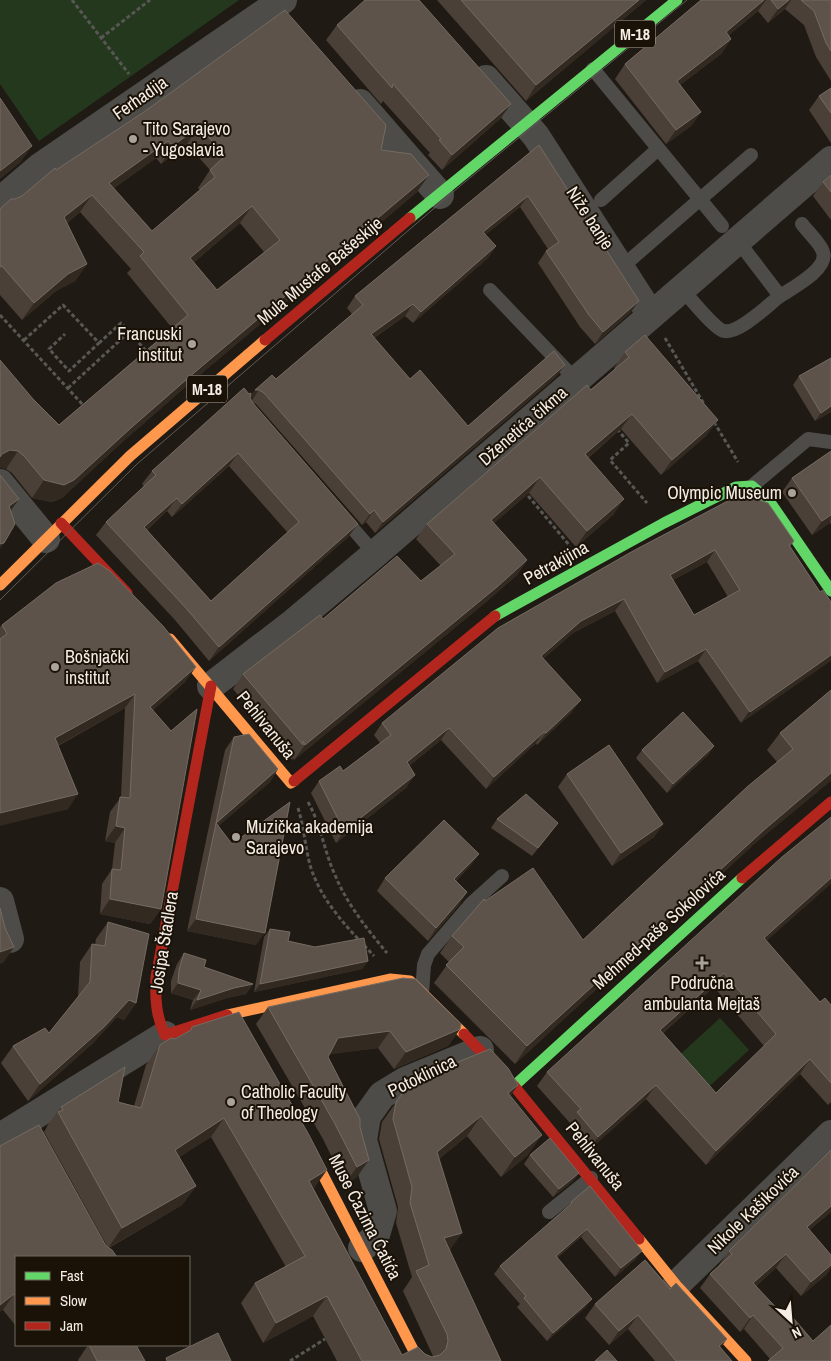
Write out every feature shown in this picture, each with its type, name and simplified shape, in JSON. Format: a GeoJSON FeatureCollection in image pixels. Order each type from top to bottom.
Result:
{"type":"FeatureCollection","features":[{"type":"Feature","properties":{"kind":"street","name":"Mula Mustafe Bašeskije"},"geometry":{"type":"LineString","coordinates":[[0,585],[130,456],[193,401],[440,194],[677,0]]}},
{"type":"Feature","properties":{"kind":"street"},"geometry":{"type":"LineString","coordinates":[[279,2],[294,27]]}},
{"type":"Feature","properties":{"kind":"street","name":"Ferhadija"},"geometry":{"type":"LineString","coordinates":[[0,201],[41,166],[279,2]]}},
{"type":"Feature","properties":{"kind":"street","name":"Niže banje"},"geometry":{"type":"LineString","coordinates":[[468,58],[536,136],[651,315]]}},
{"type":"Feature","properties":{"kind":"street"},"geometry":{"type":"LineString","coordinates":[[345,86],[440,194]]}},
{"type":"Feature","properties":{"kind":"street"},"geometry":{"type":"LineString","coordinates":[[26,143],[41,166]]}},
{"type":"Feature","properties":{"kind":"street","name":"Dženetića čikma"},"geometry":{"type":"LineString","coordinates":[[211,686],[294,622],[376,554],[682,289],[730,234],[831,160]]}},
{"type":"Feature","properties":{"kind":"street"},"geometry":{"type":"LineString","coordinates":[[0,483],[136,602]]}},
{"type":"Feature","properties":{"kind":"street"},"geometry":{"type":"LineString","coordinates":[[752,486],[770,502],[831,591]]}},
{"type":"Feature","properties":{"kind":"street","name":"Petrakijina"},"geometry":{"type":"LineString","coordinates":[[292,783],[493,617],[664,523],[736,487],[752,486]]}},
{"type":"Feature","properties":{"kind":"street","name":"Pehlivanuša"},"geometry":{"type":"LineString","coordinates":[[164,631],[292,783]]}},
{"type":"Feature","properties":{"kind":"street","name":"Josipa Štadlera"},"geometry":{"type":"LineString","coordinates":[[165,1036],[158,1022],[156,977],[211,686]]}},
{"type":"Feature","properties":{"kind":"street","name":"Mehmed-paše Sokolovića"},"geometry":{"type":"LineString","coordinates":[[514,1086],[762,859],[831,802]]}},
{"type":"Feature","properties":{"kind":"street"},"geometry":{"type":"LineString","coordinates":[[0,901],[10,940]]}},
{"type":"Feature","properties":{"kind":"street"},"geometry":{"type":"LineString","coordinates":[[0,1137],[30,1127],[165,1036],[390,980]]}},
{"type":"Feature","properties":{"kind":"street","name":"Pehlivanuša"},"geometry":{"type":"LineString","coordinates":[[390,980],[410,981],[514,1086],[591,1178],[676,1285],[746,1361]]}},
{"type":"Feature","properties":{"kind":"street","name":"Potoklinica"},"geometry":{"type":"LineString","coordinates":[[362,1248],[375,1238],[383,1211],[363,1140],[366,1116],[382,1095],[405,1081],[480,1050]]}},
{"type":"Feature","properties":{"kind":"street","name":"Muse Ćazima Ćatića"},"geometry":{"type":"LineString","coordinates":[[300,1131],[419,1361]]}},
{"type":"Feature","properties":{"kind":"street","name":"Nikole Kašikovića"},"geometry":{"type":"LineString","coordinates":[[676,1285],[831,1134]]}},
{"type":"Feature","properties":{"kind":"lane"},"geometry":{"type":"LineString","coordinates":[[593,68],[780,296]]}},
{"type":"Feature","properties":{"kind":"lane"},"geometry":{"type":"LineString","coordinates":[[601,200],[658,149]]}},
{"type":"Feature","properties":{"kind":"lane"},"geometry":{"type":"LineString","coordinates":[[622,268],[751,155]]}},
{"type":"Feature","properties":{"kind":"lane"},"geometry":{"type":"LineString","coordinates":[[682,289],[724,331],[737,329],[780,296],[820,269],[824,260],[823,251],[802,224]]}},
{"type":"Feature","properties":{"kind":"lane"},"geometry":{"type":"LineString","coordinates":[[490,290],[576,380]]}},
{"type":"Feature","properties":{"kind":"lane"},"geometry":{"type":"LineString","coordinates":[[752,486],[808,439],[831,442]]}},
{"type":"Feature","properties":{"kind":"lane"},"geometry":{"type":"LineString","coordinates":[[331,503],[376,554]]}},
{"type":"Feature","properties":{"kind":"lane"},"geometry":{"type":"LineString","coordinates":[[422,993],[424,965],[428,954],[472,904],[502,876]]}},
{"type":"Feature","properties":{"kind":"lane"},"geometry":{"type":"LineString","coordinates":[[549,1212],[591,1178]]}},
{"type":"Feature","properties":{"kind":"path"},"geometry":{"type":"LineString","coordinates":[[72,0],[144,94]]}},
{"type":"Feature","properties":{"kind":"path"},"geometry":{"type":"LineString","coordinates":[[101,38],[150,0]]}},
{"type":"Feature","properties":{"kind":"path"},"geometry":{"type":"LineString","coordinates":[[24,340],[63,304],[98,344]]}},
{"type":"Feature","properties":{"kind":"path"},"geometry":{"type":"LineString","coordinates":[[0,315],[86,408]]}},
{"type":"Feature","properties":{"kind":"path"},"geometry":{"type":"LineString","coordinates":[[651,315],[707,409]]}},
{"type":"Feature","properties":{"kind":"path"},"geometry":{"type":"LineString","coordinates":[[65,334],[49,349],[69,371],[121,323],[150,354]]}},
{"type":"Feature","properties":{"kind":"path"},"geometry":{"type":"LineString","coordinates":[[68,388],[129,332]]}},
{"type":"Feature","properties":{"kind":"path"},"geometry":{"type":"LineString","coordinates":[[712,418],[752,486]]}},
{"type":"Feature","properties":{"kind":"path"},"geometry":{"type":"LineString","coordinates":[[611,422],[629,443],[610,460],[664,523]]}},
{"type":"Feature","properties":{"kind":"path"},"geometry":{"type":"LineString","coordinates":[[519,485],[586,566]]}},
{"type":"Feature","properties":{"kind":"path","name":"Pehlivanuša"},"geometry":{"type":"LineString","coordinates":[[292,783],[312,810],[335,875],[365,926]]}},
{"type":"Feature","properties":{"kind":"path","name":"Pehlivanuša"},"geometry":{"type":"LineString","coordinates":[[292,783],[310,865],[322,894],[341,921],[378,960],[390,980]]}},
{"type":"Feature","properties":{"kind":"path"},"geometry":{"type":"LineString","coordinates":[[290,1361],[325,1339]]}},
{"type":"Feature","properties":{"kind":"green space"},"geometry":{"type":"Polygon","coordinates":[[[0,0],[239,0],[39,141],[0,84],[0,0]]]}},
{"type":"Feature","properties":{"kind":"green space"},"geometry":{"type":"Polygon","coordinates":[[[720,1018],[749,1050],[702,1093],[673,1061],[720,1018]]]}},
{"type":"Feature","properties":{"kind":"building"},"geometry":{"type":"Polygon","coordinates":[[[365,0],[419,0],[511,104],[452,155],[439,140],[441,139],[393,84],[392,88],[337,25],[365,0]]]}},
{"type":"Feature","properties":{"kind":"building"},"geometry":{"type":"Polygon","coordinates":[[[461,0],[639,0],[536,85],[461,0]]]}},
{"type":"Feature","properties":{"kind":"building"},"geometry":{"type":"Polygon","coordinates":[[[701,0],[764,0],[726,32],[731,39],[677,81],[701,112],[676,130],[625,64],[701,0]]]}},
{"type":"Feature","properties":{"kind":"building"},"geometry":{"type":"Polygon","coordinates":[[[771,0],[789,0],[778,9],[771,0]]]}},
{"type":"Feature","properties":{"kind":"building"},"geometry":{"type":"Polygon","coordinates":[[[801,0],[831,0],[831,51],[814,11],[801,0]]]}},
{"type":"Feature","properties":{"kind":"building"},"geometry":{"type":"Polygon","coordinates":[[[285,10],[386,125],[381,150],[411,154],[429,175],[195,372],[74,480],[64,485],[44,480],[18,451],[10,450],[0,457],[0,360],[33,399],[59,425],[188,315],[140,256],[144,252],[92,195],[64,217],[87,264],[68,274],[34,303],[2,266],[0,267],[0,209],[11,199],[22,196],[55,168],[56,170],[144,112],[285,10]],[[199,126],[173,146],[168,141],[109,183],[152,231],[215,177],[210,170],[225,156],[199,126]],[[252,206],[190,258],[217,290],[280,240],[252,206]]]}},
{"type":"Feature","properties":{"kind":"building"},"geometry":{"type":"Polygon","coordinates":[[[831,88],[831,113],[819,96],[831,88]]]}},
{"type":"Feature","properties":{"kind":"building"},"geometry":{"type":"Polygon","coordinates":[[[0,98],[32,146],[0,171],[0,98]]]}},
{"type":"Feature","properties":{"kind":"building"},"geometry":{"type":"Polygon","coordinates":[[[539,145],[639,301],[603,332],[589,315],[546,251],[559,242],[528,196],[483,232],[496,246],[421,312],[413,304],[371,334],[410,379],[420,370],[468,426],[554,351],[565,365],[383,522],[374,510],[370,514],[264,393],[255,390],[272,375],[276,379],[363,305],[355,296],[539,145]]]}},
{"type":"Feature","properties":{"kind":"building"},"geometry":{"type":"Polygon","coordinates":[[[831,175],[831,192],[823,182],[831,175]]]}},
{"type":"Feature","properties":{"kind":"building"},"geometry":{"type":"Polygon","coordinates":[[[645,335],[718,420],[672,460],[632,414],[585,454],[624,499],[587,531],[540,477],[491,520],[527,560],[497,587],[305,745],[303,741],[303,745],[243,674],[320,615],[323,619],[397,556],[421,581],[455,554],[427,524],[587,385],[591,390],[629,357],[625,352],[645,335]]]}},
{"type":"Feature","properties":{"kind":"building"},"geometry":{"type":"Polygon","coordinates":[[[831,358],[831,406],[821,413],[799,376],[831,358]]]}},
{"type":"Feature","properties":{"kind":"building"},"geometry":{"type":"Polygon","coordinates":[[[244,388],[249,394],[251,393],[250,398],[252,402],[358,524],[219,647],[185,607],[106,522],[156,475],[152,471],[244,388]],[[238,453],[182,504],[177,498],[144,527],[211,601],[299,522],[238,453]]]}},
{"type":"Feature","properties":{"kind":"building"},"geometry":{"type":"Polygon","coordinates":[[[831,451],[831,515],[822,521],[792,478],[831,451]]]}},
{"type":"Feature","properties":{"kind":"building"},"geometry":{"type":"Polygon","coordinates":[[[0,475],[19,499],[9,506],[15,524],[4,543],[0,544],[0,475]]]}},
{"type":"Feature","properties":{"kind":"building"},"geometry":{"type":"Polygon","coordinates":[[[741,494],[768,503],[794,541],[789,545],[820,592],[823,590],[831,602],[831,655],[750,712],[706,649],[665,672],[624,599],[581,621],[541,656],[581,700],[546,733],[544,732],[494,777],[449,728],[407,762],[415,775],[344,831],[319,781],[340,766],[343,771],[391,735],[382,723],[498,628],[633,551],[741,494]],[[715,550],[670,575],[694,615],[740,590],[715,550]]]}},
{"type":"Feature","properties":{"kind":"building"},"geometry":{"type":"Polygon","coordinates":[[[98,563],[110,571],[163,626],[196,667],[150,707],[171,731],[197,709],[161,909],[110,899],[112,869],[121,870],[125,828],[116,826],[120,797],[130,798],[135,694],[55,738],[78,794],[0,813],[0,639],[7,634],[2,625],[56,583],[98,563]]]}},
{"type":"Feature","properties":{"kind":"building"},"geometry":{"type":"Polygon","coordinates":[[[831,690],[831,773],[764,830],[527,1046],[446,965],[464,947],[452,936],[484,899],[485,901],[533,868],[583,940],[747,787],[793,749],[780,733],[831,690]]]}},
{"type":"Feature","properties":{"kind":"building"},"geometry":{"type":"Polygon","coordinates":[[[683,712],[714,746],[673,784],[642,750],[683,712]]]}},
{"type":"Feature","properties":{"kind":"building"},"geometry":{"type":"Polygon","coordinates":[[[249,734],[278,769],[216,823],[234,737],[249,734]]]}},
{"type":"Feature","properties":{"kind":"building"},"geometry":{"type":"Polygon","coordinates":[[[609,745],[663,824],[621,853],[567,774],[609,745]]]}},
{"type":"Feature","properties":{"kind":"building"},"geometry":{"type":"Polygon","coordinates":[[[526,794],[558,823],[538,848],[497,819],[526,794]]]}},
{"type":"Feature","properties":{"kind":"building"},"geometry":{"type":"Polygon","coordinates":[[[290,802],[265,933],[196,919],[216,823],[232,844],[290,802]]]}},
{"type":"Feature","properties":{"kind":"building"},"geometry":{"type":"Polygon","coordinates":[[[831,817],[831,878],[764,938],[820,1002],[825,998],[831,1005],[831,1083],[810,1059],[716,1151],[656,1085],[598,1137],[577,1112],[581,1109],[547,1072],[782,857],[831,817]],[[724,973],[660,1030],[716,1093],[776,1034],[724,973]]]}},
{"type":"Feature","properties":{"kind":"building"},"geometry":{"type":"Polygon","coordinates":[[[444,820],[479,854],[454,879],[467,892],[436,928],[385,878],[444,820]]]}},
{"type":"Feature","properties":{"kind":"building"},"geometry":{"type":"Polygon","coordinates":[[[0,908],[5,928],[14,947],[0,952],[0,908]]]}},
{"type":"Feature","properties":{"kind":"building"},"geometry":{"type":"Polygon","coordinates":[[[108,922],[149,934],[136,1003],[129,1000],[104,1027],[40,1084],[13,1046],[45,1028],[49,1033],[90,982],[92,944],[105,946],[108,922]]]}},
{"type":"Feature","properties":{"kind":"building"},"geometry":{"type":"Polygon","coordinates":[[[270,929],[290,932],[288,941],[315,947],[364,938],[368,961],[260,984],[270,929]]]}},
{"type":"Feature","properties":{"kind":"building"},"geometry":{"type":"Polygon","coordinates":[[[184,953],[206,960],[204,967],[253,984],[197,1000],[201,990],[178,983],[179,970],[184,953]]]}},
{"type":"Feature","properties":{"kind":"building"},"geometry":{"type":"Polygon","coordinates":[[[403,978],[415,979],[461,1024],[460,1029],[406,1052],[390,1031],[338,1038],[328,1057],[360,1119],[360,1127],[369,1160],[357,1167],[334,1122],[268,1007],[403,978]]]}},
{"type":"Feature","properties":{"kind":"building"},"geometry":{"type":"Polygon","coordinates":[[[239,1012],[327,1170],[309,1181],[402,1355],[418,1347],[425,1354],[432,1357],[440,1355],[446,1349],[448,1341],[447,1334],[416,1271],[429,1265],[410,1203],[412,1187],[393,1119],[396,1102],[407,1087],[426,1075],[490,1049],[508,1068],[518,1085],[508,1093],[542,1135],[515,1157],[481,1116],[437,1152],[462,1233],[444,1238],[501,1361],[362,1361],[327,1296],[276,1323],[255,1283],[305,1256],[224,1118],[175,1150],[196,1186],[122,1228],[58,1112],[63,1110],[61,1107],[125,1067],[118,1102],[141,1108],[160,1045],[171,1038],[175,1039],[191,1030],[192,1027],[239,1012]]]}},
{"type":"Feature","properties":{"kind":"building"},"geometry":{"type":"Polygon","coordinates":[[[39,1125],[106,1246],[116,1256],[15,1256],[15,1296],[14,1294],[0,1305],[0,1146],[39,1125]]]}},
{"type":"Feature","properties":{"kind":"building"},"geometry":{"type":"Polygon","coordinates":[[[550,1138],[579,1173],[559,1189],[530,1155],[550,1138]]]}},
{"type":"Feature","properties":{"kind":"building"},"geometry":{"type":"Polygon","coordinates":[[[831,1150],[831,1206],[807,1227],[831,1255],[831,1265],[811,1282],[786,1254],[753,1283],[785,1317],[789,1313],[813,1341],[831,1325],[831,1361],[768,1361],[783,1348],[753,1315],[750,1318],[710,1274],[732,1254],[729,1251],[831,1150]]]}},
{"type":"Feature","properties":{"kind":"building"},"geometry":{"type":"Polygon","coordinates":[[[590,1186],[642,1251],[621,1268],[587,1229],[556,1256],[592,1299],[553,1333],[524,1298],[526,1296],[500,1266],[590,1186]]]}},
{"type":"Feature","properties":{"kind":"building"},"geometry":{"type":"Polygon","coordinates":[[[645,1260],[670,1289],[676,1283],[727,1339],[719,1346],[732,1361],[676,1361],[638,1315],[619,1331],[595,1304],[645,1260]]]}},
{"type":"Feature","properties":{"kind":"building"},"geometry":{"type":"Polygon","coordinates":[[[218,1333],[231,1361],[167,1361],[166,1358],[218,1333]]]}},
{"type":"Feature","properties":{"kind":"building"},"geometry":{"type":"Polygon","coordinates":[[[90,1346],[137,1346],[145,1361],[97,1361],[90,1346]]]}},
{"type":"Feature","properties":{"kind":"building"},"geometry":{"type":"Polygon","coordinates":[[[607,1350],[617,1361],[595,1361],[607,1350]]]}},
{"type":"Feature","properties":{"kind":"tram line"},"geometry":{"type":"LineString","coordinates":[[0,600],[137,464],[460,186],[687,0]]}},
{"type":"Feature","properties":{"kind":"traffic: fast"},"geometry":{"type":"LineString","coordinates":[[410,218],[677,0]]}},
{"type":"Feature","properties":{"kind":"traffic: fast"},"geometry":{"type":"LineString","coordinates":[[495,616],[664,523],[736,487],[752,486],[770,502],[831,591]]}},
{"type":"Feature","properties":{"kind":"traffic: fast"},"geometry":{"type":"LineString","coordinates":[[514,1086],[742,878]]}},
{"type":"Feature","properties":{"kind":"traffic: slow"},"geometry":{"type":"LineString","coordinates":[[0,585],[130,456],[265,340]]}},
{"type":"Feature","properties":{"kind":"traffic: slow"},"geometry":{"type":"LineString","coordinates":[[170,639],[291,783],[294,781]]}},
{"type":"Feature","properties":{"kind":"traffic: slow"},"geometry":{"type":"LineString","coordinates":[[227,1015],[390,979],[410,981],[464,1034]]}},
{"type":"Feature","properties":{"kind":"traffic: slow"},"geometry":{"type":"LineString","coordinates":[[306,1142],[419,1361]]}},
{"type":"Feature","properties":{"kind":"traffic: slow"},"geometry":{"type":"LineString","coordinates":[[639,1239],[676,1285],[746,1361]]}},
{"type":"Feature","properties":{"kind":"traffic: jam"},"geometry":{"type":"LineString","coordinates":[[265,340],[410,218]]}},
{"type":"Feature","properties":{"kind":"traffic: jam"},"geometry":{"type":"LineString","coordinates":[[61,523],[127,593]]}},
{"type":"Feature","properties":{"kind":"traffic: jam"},"geometry":{"type":"LineString","coordinates":[[294,781],[495,616]]}},
{"type":"Feature","properties":{"kind":"traffic: jam"},"geometry":{"type":"LineString","coordinates":[[211,686],[156,977],[156,1000],[158,1014],[165,1035],[227,1015]]}},
{"type":"Feature","properties":{"kind":"traffic: jam"},"geometry":{"type":"LineString","coordinates":[[742,878],[831,802]]}},
{"type":"Feature","properties":{"kind":"traffic: jam"},"geometry":{"type":"LineString","coordinates":[[464,1034],[514,1086],[639,1239]]}},
{"type":"Feature","properties":{"kind":"place","name":"Tito Sarajevo - Yugoslavia"},"geometry":{"type":"Point","coordinates":[133,139]}},
{"type":"Feature","properties":{"kind":"place","name":"Francuski institut"},"geometry":{"type":"Point","coordinates":[192,344]}},
{"type":"Feature","properties":{"kind":"place","name":"Olympic Museum"},"geometry":{"type":"Point","coordinates":[792,493]}},
{"type":"Feature","properties":{"kind":"place","name":"Bošnjački institut"},"geometry":{"type":"Point","coordinates":[55,667]}},
{"type":"Feature","properties":{"kind":"place","name":"Muzička akademija Sarajevo"},"geometry":{"type":"Point","coordinates":[236,837]}},
{"type":"Feature","properties":{"kind":"place","name":"Područna ambulanta Mejtaš"},"geometry":{"type":"Point","coordinates":[702,963]}},
{"type":"Feature","properties":{"kind":"place","name":"Catholic Faculty of Theology"},"geometry":{"type":"Point","coordinates":[231,1102]}}]}
